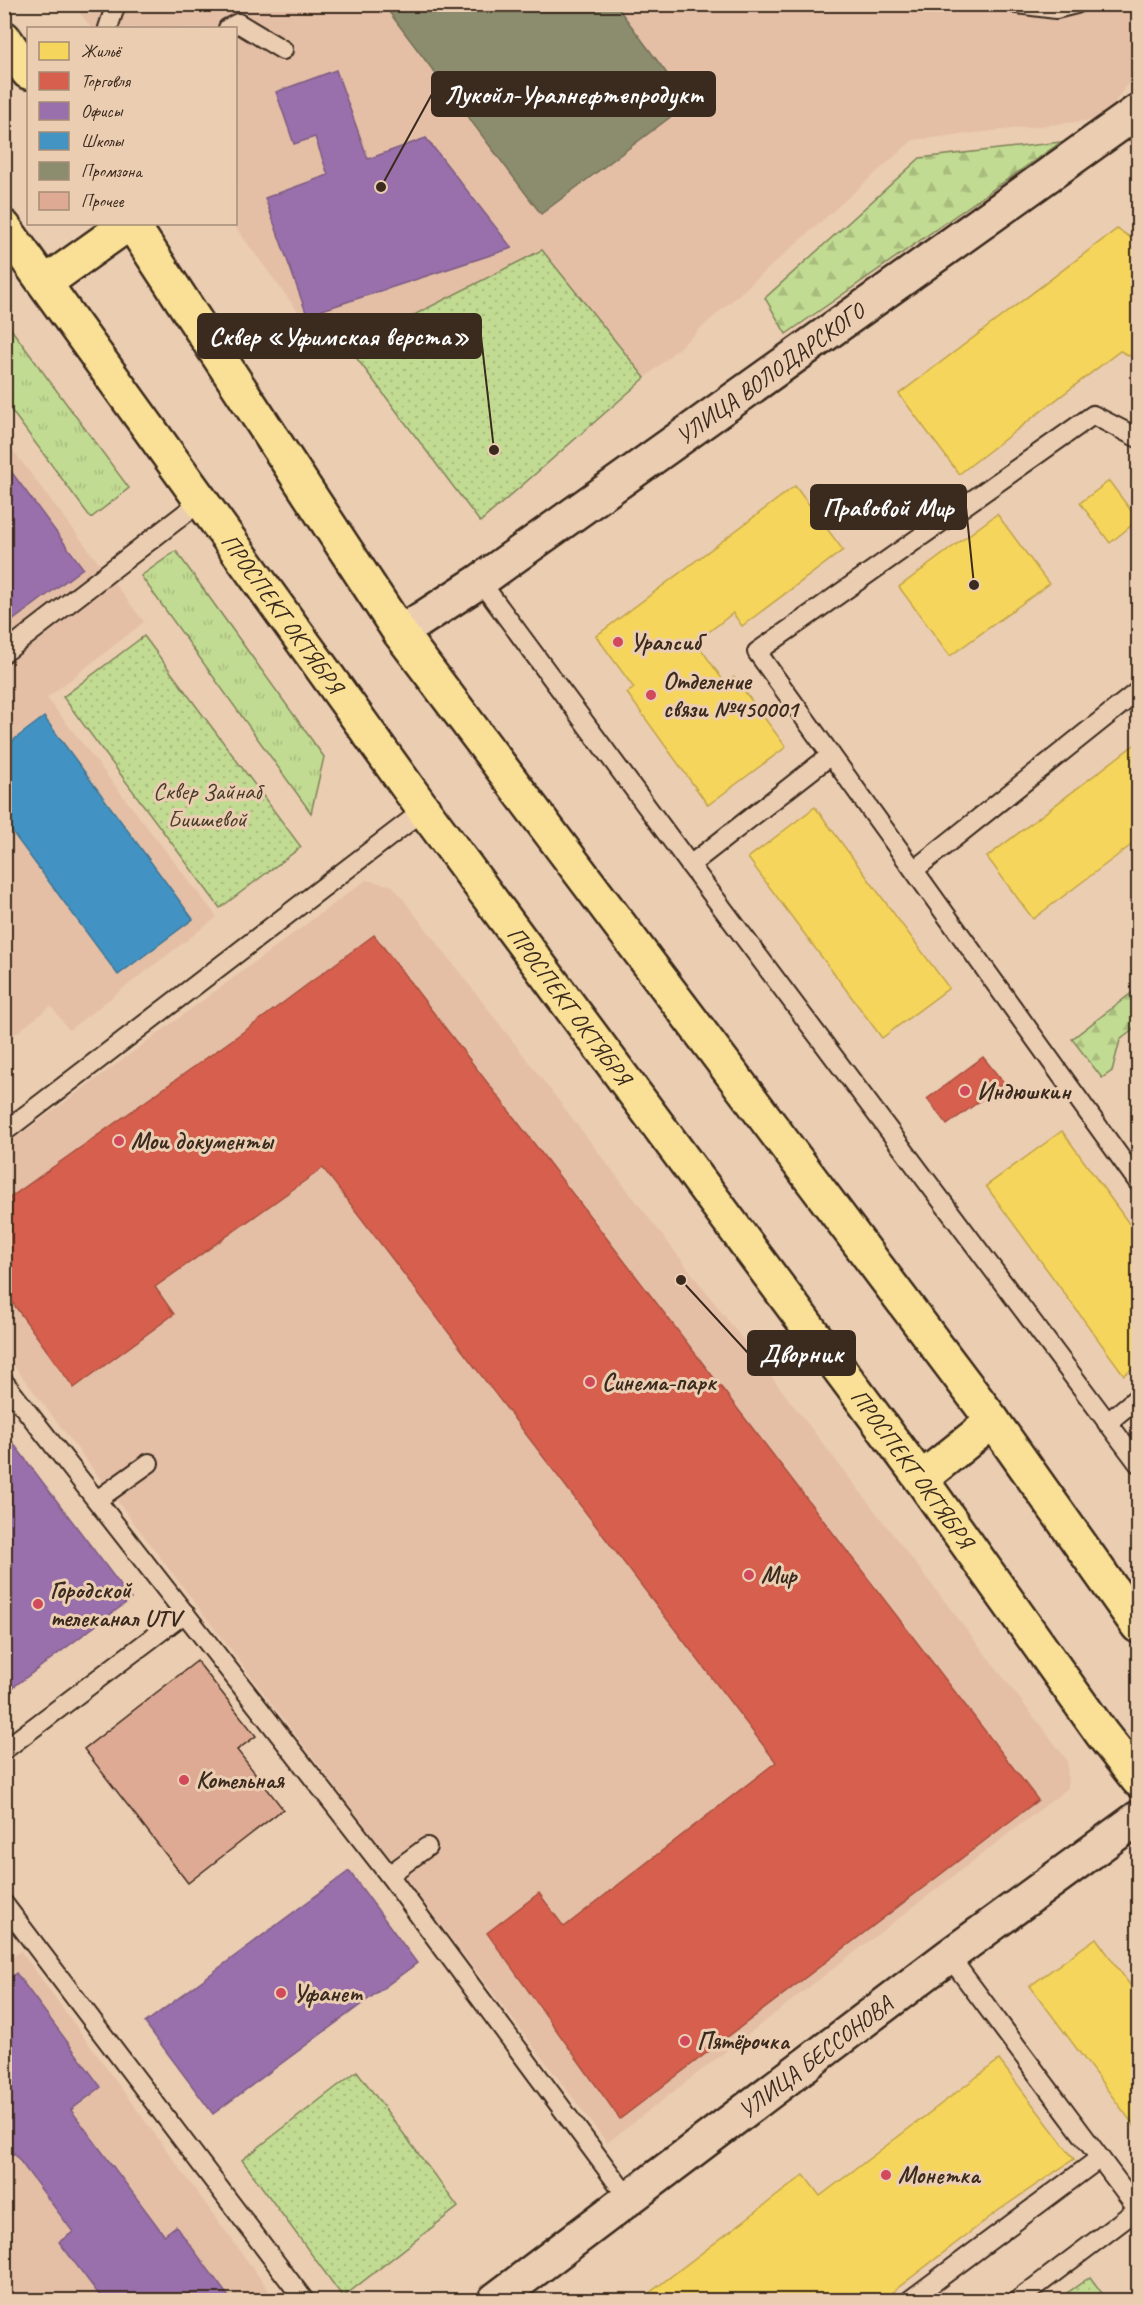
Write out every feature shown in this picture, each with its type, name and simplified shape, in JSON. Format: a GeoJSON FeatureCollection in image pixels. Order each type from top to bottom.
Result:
{"type":"FeatureCollection","features":[{"type":"Feature","properties":{"kind":"main road"},"geometry":{"type":"LineString","coordinates":[[4,38],[27,71]]}},
{"type":"Feature","properties":{"kind":"main road"},"geometry":{"type":"LineString","coordinates":[[45,283],[129,225]]}},
{"type":"Feature","properties":{"kind":"main road"},"geometry":{"type":"LineString","coordinates":[[131,225],[400,633],[993,1422],[1138,1626]]}},
{"type":"Feature","properties":{"kind":"main road","name":"ПРОСПЕКТ ОКТЯБРЯ"},"geometry":{"type":"LineString","coordinates":[[4,227],[424,810],[921,1479],[1102,1734],[1138,1780]]}},
{"type":"Feature","properties":{"kind":"main road"},"geometry":{"type":"LineString","coordinates":[[921,1479],[993,1422]]}},
{"type":"Feature","properties":{"kind":"street","name":"УЛИЦА ВОЛОДАРСКОГО"},"geometry":{"type":"LineString","coordinates":[[400,633],[480,581],[1138,111]]}},
{"type":"Feature","properties":{"kind":"street","name":"УЛИЦА БЕССОНОВА"},"geometry":{"type":"LineString","coordinates":[[495,2301],[949,1956],[1138,1818]]}},
{"type":"Feature","properties":{"kind":"lane"},"geometry":{"type":"LineString","coordinates":[[108,27],[116,4]]}},
{"type":"Feature","properties":{"kind":"lane"},"geometry":{"type":"LineString","coordinates":[[1017,4],[1056,9],[1076,4]]}},
{"type":"Feature","properties":{"kind":"lane"},"geometry":{"type":"LineString","coordinates":[[230,27],[238,23],[283,50]]}},
{"type":"Feature","properties":{"kind":"lane"},"geometry":{"type":"LineString","coordinates":[[1138,438],[1093,415],[757,652],[1138,1182]]}},
{"type":"Feature","properties":{"kind":"lane"},"geometry":{"type":"LineString","coordinates":[[4,653],[201,501]]}},
{"type":"Feature","properties":{"kind":"lane"},"geometry":{"type":"LineString","coordinates":[[480,581],[1138,1463]]}},
{"type":"Feature","properties":{"kind":"lane"},"geometry":{"type":"LineString","coordinates":[[914,870],[1138,691]]}},
{"type":"Feature","properties":{"kind":"lane"},"geometry":{"type":"LineString","coordinates":[[690,865],[831,755]]}},
{"type":"Feature","properties":{"kind":"lane"},"geometry":{"type":"LineString","coordinates":[[4,1132],[424,810]]}},
{"type":"Feature","properties":{"kind":"lane"},"geometry":{"type":"LineString","coordinates":[[4,1382],[388,1875],[629,2199]]}},
{"type":"Feature","properties":{"kind":"lane"},"geometry":{"type":"LineString","coordinates":[[1107,1423],[1138,1396]]}},
{"type":"Feature","properties":{"kind":"lane"},"geometry":{"type":"LineString","coordinates":[[97,1500],[149,1463]]}},
{"type":"Feature","properties":{"kind":"lane"},"geometry":{"type":"LineString","coordinates":[[4,1750],[185,1613]]}},
{"type":"Feature","properties":{"kind":"lane"},"geometry":{"type":"LineString","coordinates":[[388,1875],[427,1848]]}},
{"type":"Feature","properties":{"kind":"lane"},"geometry":{"type":"LineString","coordinates":[[4,1905],[304,2301]]}},
{"type":"Feature","properties":{"kind":"lane"},"geometry":{"type":"LineString","coordinates":[[949,1956],[1138,2209],[1018,2301]]}},
{"type":"Feature","properties":{"kind":"lane"},"geometry":{"type":"LineString","coordinates":[[910,2301],[1100,2157]]}},
{"type":"Feature","properties":{"kind":"shaded area"},"geometry":{"type":"Polygon","coordinates":[[[74,5],[1138,5],[1138,69],[1103,119],[913,140],[645,378],[542,250],[349,348],[327,327],[313,332],[234,225],[237,225],[237,27],[90,27],[74,5]]]}},
{"type":"Feature","properties":{"kind":"shaded area"},"geometry":{"type":"Polygon","coordinates":[[[5,440],[144,622],[47,698],[217,917],[69,1030],[51,1006],[5,1042],[5,440]]]}},
{"type":"Feature","properties":{"kind":"shaded area"},"geometry":{"type":"Polygon","coordinates":[[[366,880],[393,886],[1067,1760],[1068,1788],[607,2143],[5,1354],[5,1146],[366,880]]]}},
{"type":"Feature","properties":{"kind":"shaded area"},"geometry":{"type":"Polygon","coordinates":[[[21,1951],[276,2300],[5,2300],[4,1963],[21,1951]]]}},
{"type":"Feature","properties":{"kind":"green space"},"geometry":{"type":"Polygon","coordinates":[[[1061,142],[786,334],[765,298],[920,158],[1061,142]]]}},
{"type":"Feature","properties":{"kind":"green space"},"geometry":{"type":"Polygon","coordinates":[[[542,250],[645,378],[480,522],[349,348],[542,250]]]}},
{"type":"Feature","properties":{"kind":"green space"},"geometry":{"type":"Polygon","coordinates":[[[5,321],[129,488],[91,518],[5,402],[5,321]]]}},
{"type":"Feature","properties":{"kind":"green space"},"geometry":{"type":"Polygon","coordinates":[[[176,551],[324,757],[311,813],[141,576],[176,551]]]}},
{"type":"Feature","properties":{"kind":"green space","name":"Сквер Зайнаб Биишевой"},"geometry":{"type":"Polygon","coordinates":[[[144,636],[301,847],[220,908],[63,697],[144,636]]]}},
{"type":"Feature","properties":{"kind":"green space"},"geometry":{"type":"Polygon","coordinates":[[[1138,988],[1138,1026],[1120,1040],[1112,1071],[1102,1078],[1072,1039],[1138,988]]]}},
{"type":"Feature","properties":{"kind":"green space"},"geometry":{"type":"Polygon","coordinates":[[[357,2071],[458,2207],[343,2297],[242,2160],[357,2071]]]}},
{"type":"Feature","properties":{"kind":"green space"},"geometry":{"type":"Polygon","coordinates":[[[1090,2277],[1107,2300],[1057,2300],[1090,2277]]]}},
{"type":"Feature","properties":{"kind":"building: Жильё"},"geometry":{"type":"Polygon","coordinates":[[[1117,229],[1138,242],[1138,360],[1120,351],[959,474],[899,394],[1117,229]]]}},
{"type":"Feature","properties":{"kind":"building: Жильё"},"geometry":{"type":"Polygon","coordinates":[[[1109,481],[1138,520],[1110,543],[1080,503],[1109,481]]]}},
{"type":"Feature","properties":{"kind":"building: Жильё"},"geometry":{"type":"Polygon","coordinates":[[[795,486],[843,550],[742,626],[733,613],[696,642],[725,683],[734,677],[786,747],[708,805],[627,693],[634,688],[596,636],[795,486]]]}},
{"type":"Feature","properties":{"kind":"building: Жильё"},"geometry":{"type":"Polygon","coordinates":[[[997,514],[1049,584],[950,656],[899,587],[997,514]]]}},
{"type":"Feature","properties":{"kind":"building: Жильё"},"geometry":{"type":"Polygon","coordinates":[[[1138,742],[1138,840],[1033,919],[987,857],[1138,742]]]}},
{"type":"Feature","properties":{"kind":"building: Жильё"},"geometry":{"type":"Polygon","coordinates":[[[815,807],[949,988],[882,1038],[748,858],[815,807]]]}},
{"type":"Feature","properties":{"kind":"building: Жильё"},"geometry":{"type":"Polygon","coordinates":[[[1062,1131],[1138,1236],[1138,1364],[1124,1375],[986,1186],[1062,1131]]]}},
{"type":"Feature","properties":{"kind":"building: Жильё"},"geometry":{"type":"Polygon","coordinates":[[[1096,1938],[1138,1996],[1138,2131],[1030,1986],[1096,1938]]]}},
{"type":"Feature","properties":{"kind":"building: Жильё"},"geometry":{"type":"Polygon","coordinates":[[[999,2060],[1074,2159],[999,2210],[882,2300],[640,2300],[804,2175],[820,2196],[999,2060]]]}},
{"type":"Feature","properties":{"kind":"building: Торговля","name":"Мир"},"geometry":{"type":"Polygon","coordinates":[[[374,935],[1038,1800],[620,2119],[487,1933],[539,1893],[564,1927],[776,1762],[323,1168],[155,1287],[174,1314],[74,1388],[4,1291],[4,1202],[257,1022],[374,935]]]}},
{"type":"Feature","properties":{"kind":"building: Торговля"},"geometry":{"type":"Polygon","coordinates":[[[983,1057],[1004,1083],[947,1125],[927,1099],[983,1057]]]}},
{"type":"Feature","properties":{"kind":"building: Офисы"},"geometry":{"type":"Polygon","coordinates":[[[336,70],[368,159],[426,138],[512,248],[307,315],[265,198],[328,175],[315,137],[294,144],[276,92],[336,70]]]}},
{"type":"Feature","properties":{"kind":"building: Офисы"},"geometry":{"type":"Polygon","coordinates":[[[4,462],[83,568],[4,627],[4,462]]]}},
{"type":"Feature","properties":{"kind":"building: Офисы"},"geometry":{"type":"Polygon","coordinates":[[[4,1431],[131,1599],[4,1694],[4,1431]]]}},
{"type":"Feature","properties":{"kind":"building: Офисы","name":"Уфанет"},"geometry":{"type":"Polygon","coordinates":[[[349,1871],[417,1963],[213,2114],[145,2023],[349,1871]]]}},
{"type":"Feature","properties":{"kind":"building: Офисы"},"geometry":{"type":"Polygon","coordinates":[[[16,1973],[101,2087],[71,2110],[164,2235],[176,2226],[231,2300],[103,2300],[59,2242],[73,2232],[14,2153],[4,2161],[4,1982],[16,1973]]]}},
{"type":"Feature","properties":{"kind":"building: Школы"},"geometry":{"type":"Polygon","coordinates":[[[44,717],[193,919],[118,975],[4,821],[4,747],[44,717]]]}},
{"type":"Feature","properties":{"kind":"building: Промзона"},"geometry":{"type":"Polygon","coordinates":[[[383,4],[615,4],[689,103],[541,214],[383,4]]]}},
{"type":"Feature","properties":{"kind":"building: Прочее","name":"Котельная"},"geometry":{"type":"Polygon","coordinates":[[[197,1661],[256,1736],[237,1750],[283,1809],[188,1883],[84,1749],[197,1661]]]}},
{"type":"Feature","properties":{"kind":"place","name":"Лукойл-Уралнефтепродукт"},"geometry":{"type":"Point","coordinates":[381,187]}},
{"type":"Feature","properties":{"kind":"place","name":"Сквер «Уфимская верста»"},"geometry":{"type":"Point","coordinates":[494,450]}},
{"type":"Feature","properties":{"kind":"place","name":"Правовой Мир"},"geometry":{"type":"Point","coordinates":[974,585]}},
{"type":"Feature","properties":{"kind":"place","name":"Уралсиб"},"geometry":{"type":"Point","coordinates":[618,642]}},
{"type":"Feature","properties":{"kind":"place","name":"Отделение связи №450001"},"geometry":{"type":"Point","coordinates":[651,695]}},
{"type":"Feature","properties":{"kind":"place","name":"Индюшкин"},"geometry":{"type":"Point","coordinates":[965,1091]}},
{"type":"Feature","properties":{"kind":"place","name":"Мои документы"},"geometry":{"type":"Point","coordinates":[119,1141]}},
{"type":"Feature","properties":{"kind":"place","name":"Дворник"},"geometry":{"type":"Point","coordinates":[681,1280]}},
{"type":"Feature","properties":{"kind":"place","name":"Синема-парк"},"geometry":{"type":"Point","coordinates":[590,1382]}},
{"type":"Feature","properties":{"kind":"place","name":"Мир"},"geometry":{"type":"Point","coordinates":[749,1575]}},
{"type":"Feature","properties":{"kind":"place","name":"Городской телеканал UTV"},"geometry":{"type":"Point","coordinates":[38,1604]}},
{"type":"Feature","properties":{"kind":"place","name":"Котельная"},"geometry":{"type":"Point","coordinates":[184,1780]}},
{"type":"Feature","properties":{"kind":"place","name":"Уфанет"},"geometry":{"type":"Point","coordinates":[281,1993]}},
{"type":"Feature","properties":{"kind":"place","name":"Пятёрочка"},"geometry":{"type":"Point","coordinates":[685,2041]}},
{"type":"Feature","properties":{"kind":"place","name":"Монетка"},"geometry":{"type":"Point","coordinates":[886,2175]}}]}
